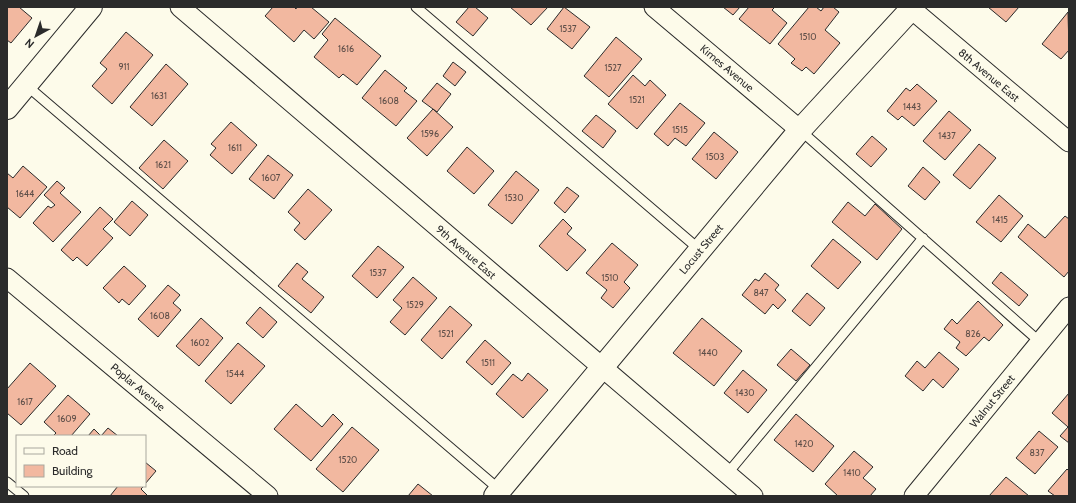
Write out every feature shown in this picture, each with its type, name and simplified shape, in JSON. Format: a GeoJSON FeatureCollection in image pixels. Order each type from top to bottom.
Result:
{"type":"FeatureCollection","features":[{"type":"Feature","properties":{"kind":"street"},"geometry":{"type":"LineString","coordinates":[[7,108],[91,7]]}},
{"type":"Feature","properties":{"kind":"street","name":"9th Avenue East"},"geometry":{"type":"LineString","coordinates":[[180,7],[601,368],[753,496]]}},
{"type":"Feature","properties":{"kind":"street","name":"Kimes Avenue"},"geometry":{"type":"LineString","coordinates":[[654,7],[800,130]]}},
{"type":"Feature","properties":{"kind":"street","name":"Locust Street"},"geometry":{"type":"LineString","coordinates":[[500,494],[601,368],[800,130],[911,8]]}},
{"type":"Feature","properties":{"kind":"street","name":"8th Avenue East"},"geometry":{"type":"LineString","coordinates":[[911,8],[1069,142]]}},
{"type":"Feature","properties":{"kind":"street","name":"Poplar Avenue"},"geometry":{"type":"LineString","coordinates":[[7,278],[268,496]]}},
{"type":"Feature","properties":{"kind":"street","name":"Walnut Street"},"geometry":{"type":"LineString","coordinates":[[914,496],[1069,307]]}},
{"type":"Feature","properties":{"kind":"lane"},"geometry":{"type":"LineString","coordinates":[[416,7],[700,250]]}},
{"type":"Feature","properties":{"kind":"lane"},"geometry":{"type":"LineString","coordinates":[[26,85],[500,494]]}},
{"type":"Feature","properties":{"kind":"lane"},"geometry":{"type":"LineString","coordinates":[[800,130],[1040,342]]}},
{"type":"Feature","properties":{"kind":"lane"},"geometry":{"type":"LineString","coordinates":[[727,474],[923,238]]}},
{"type":"Feature","properties":{"kind":"lane"},"geometry":{"type":"LineString","coordinates":[[7,482],[24,496]]}},
{"type":"Feature","properties":{"kind":"building"},"geometry":{"type":"Polygon","coordinates":[[[7,7],[19,7],[32,18],[11,43],[7,40],[7,7]]]}},
{"type":"Feature","properties":{"kind":"building"},"geometry":{"type":"Polygon","coordinates":[[[273,7],[294,7],[296,9],[297,7],[311,7],[329,22],[314,39],[304,30],[294,42],[265,16],[273,7]]]}},
{"type":"Feature","properties":{"kind":"building"},"geometry":{"type":"Polygon","coordinates":[[[469,7],[475,7],[488,18],[473,36],[456,22],[469,7]]]}},
{"type":"Feature","properties":{"kind":"building"},"geometry":{"type":"Polygon","coordinates":[[[510,7],[548,7],[531,25],[510,7]]]}},
{"type":"Feature","properties":{"kind":"building"},"geometry":{"type":"Polygon","coordinates":[[[564,7],[590,27],[572,49],[547,29],[564,7]]]}},
{"type":"Feature","properties":{"kind":"building"},"geometry":{"type":"Polygon","coordinates":[[[723,7],[740,7],[733,15],[723,7]]]}},
{"type":"Feature","properties":{"kind":"building"},"geometry":{"type":"Polygon","coordinates":[[[749,7],[775,7],[772,10],[787,23],[770,44],[739,19],[749,7]]]}},
{"type":"Feature","properties":{"kind":"building"},"geometry":{"type":"Polygon","coordinates":[[[809,7],[816,7],[821,11],[824,7],[833,7],[839,12],[825,30],[840,43],[814,74],[806,67],[802,71],[791,63],[795,59],[778,44],[809,7]]]}},
{"type":"Feature","properties":{"kind":"building"},"geometry":{"type":"Polygon","coordinates":[[[988,7],[1019,7],[1006,22],[988,7]]]}},
{"type":"Feature","properties":{"kind":"building"},"geometry":{"type":"Polygon","coordinates":[[[1068,12],[1069,50],[1061,59],[1042,44],[1068,12]]]}},
{"type":"Feature","properties":{"kind":"building"},"geometry":{"type":"Polygon","coordinates":[[[335,18],[381,56],[357,85],[343,74],[339,78],[314,57],[328,40],[322,34],[335,18]]]}},
{"type":"Feature","properties":{"kind":"building"},"geometry":{"type":"Polygon","coordinates":[[[126,32],[153,55],[112,104],[92,86],[107,69],[100,63],[126,32]]]}},
{"type":"Feature","properties":{"kind":"building"},"geometry":{"type":"Polygon","coordinates":[[[616,37],[642,59],[609,97],[584,76],[616,37]]]}},
{"type":"Feature","properties":{"kind":"building"},"geometry":{"type":"Polygon","coordinates":[[[453,62],[466,72],[455,86],[443,76],[453,62]]]}},
{"type":"Feature","properties":{"kind":"building"},"geometry":{"type":"Polygon","coordinates":[[[166,64],[188,84],[152,126],[130,107],[166,64]]]}},
{"type":"Feature","properties":{"kind":"building"},"geometry":{"type":"Polygon","coordinates":[[[385,70],[407,88],[404,91],[417,101],[396,126],[362,98],[385,70]]]}},
{"type":"Feature","properties":{"kind":"building"},"geometry":{"type":"Polygon","coordinates":[[[633,75],[645,86],[650,80],[666,95],[637,129],[608,104],[633,75]]]}},
{"type":"Feature","properties":{"kind":"building"},"geometry":{"type":"Polygon","coordinates":[[[437,83],[451,94],[437,112],[422,101],[437,83]]]}},
{"type":"Feature","properties":{"kind":"building"},"geometry":{"type":"Polygon","coordinates":[[[917,84],[937,101],[914,126],[902,116],[898,120],[887,111],[906,88],[910,91],[917,84]]]}},
{"type":"Feature","properties":{"kind":"building"},"geometry":{"type":"Polygon","coordinates":[[[680,103],[705,123],[686,146],[675,138],[668,146],[654,134],[680,103]]]}},
{"type":"Feature","properties":{"kind":"building"},"geometry":{"type":"Polygon","coordinates":[[[433,109],[453,127],[427,156],[407,138],[433,109]]]}},
{"type":"Feature","properties":{"kind":"building"},"geometry":{"type":"Polygon","coordinates":[[[949,111],[971,130],[945,160],[923,141],[949,111]]]}},
{"type":"Feature","properties":{"kind":"building"},"geometry":{"type":"Polygon","coordinates":[[[596,115],[616,131],[603,148],[582,131],[596,115]]]}},
{"type":"Feature","properties":{"kind":"building"},"geometry":{"type":"Polygon","coordinates":[[[231,122],[257,145],[232,174],[210,155],[216,148],[211,144],[231,122]]]}},
{"type":"Feature","properties":{"kind":"building"},"geometry":{"type":"Polygon","coordinates":[[[714,132],[738,152],[716,179],[692,159],[714,132]]]}},
{"type":"Feature","properties":{"kind":"building"},"geometry":{"type":"Polygon","coordinates":[[[872,136],[887,149],[871,167],[856,154],[872,136]]]}},
{"type":"Feature","properties":{"kind":"building"},"geometry":{"type":"Polygon","coordinates":[[[164,140],[188,161],[163,189],[139,168],[164,140]]]}},
{"type":"Feature","properties":{"kind":"building"},"geometry":{"type":"Polygon","coordinates":[[[979,144],[996,158],[970,189],[953,175],[979,144]]]}},
{"type":"Feature","properties":{"kind":"building"},"geometry":{"type":"Polygon","coordinates":[[[467,147],[494,171],[474,194],[447,171],[467,147]]]}},
{"type":"Feature","properties":{"kind":"building"},"geometry":{"type":"Polygon","coordinates":[[[268,155],[293,175],[274,199],[249,179],[268,155]]]}},
{"type":"Feature","properties":{"kind":"building"},"geometry":{"type":"Polygon","coordinates":[[[23,166],[47,187],[20,218],[7,207],[7,173],[13,178],[23,166]]]}},
{"type":"Feature","properties":{"kind":"building"},"geometry":{"type":"Polygon","coordinates":[[[923,167],[940,182],[925,200],[908,186],[923,167]]]}},
{"type":"Feature","properties":{"kind":"building"},"geometry":{"type":"Polygon","coordinates":[[[516,171],[539,190],[512,224],[488,205],[516,171]]]}},
{"type":"Feature","properties":{"kind":"building"},"geometry":{"type":"Polygon","coordinates":[[[57,181],[65,188],[60,193],[81,212],[53,242],[33,223],[48,206],[51,208],[55,205],[44,195],[57,181]]]}},
{"type":"Feature","properties":{"kind":"building"},"geometry":{"type":"Polygon","coordinates":[[[567,187],[579,196],[565,213],[554,203],[567,187]]]}},
{"type":"Feature","properties":{"kind":"building"},"geometry":{"type":"Polygon","coordinates":[[[308,189],[332,210],[305,240],[294,230],[300,223],[288,212],[308,189]]]}},
{"type":"Feature","properties":{"kind":"building"},"geometry":{"type":"Polygon","coordinates":[[[999,195],[1023,216],[1001,242],[976,222],[999,195]]]}},
{"type":"Feature","properties":{"kind":"building"},"geometry":{"type":"Polygon","coordinates":[[[132,201],[148,215],[130,236],[114,222],[132,201]]]}},
{"type":"Feature","properties":{"kind":"building"},"geometry":{"type":"Polygon","coordinates":[[[848,202],[865,216],[875,204],[902,229],[877,260],[832,222],[848,202]]]}},
{"type":"Feature","properties":{"kind":"building"},"geometry":{"type":"Polygon","coordinates":[[[100,207],[113,219],[103,229],[113,238],[87,266],[77,257],[73,261],[61,250],[100,207]]]}},
{"type":"Feature","properties":{"kind":"building"},"geometry":{"type":"Polygon","coordinates":[[[1065,216],[1069,219],[1069,271],[1064,277],[1018,237],[1028,224],[1045,238],[1065,216]]]}},
{"type":"Feature","properties":{"kind":"building"},"geometry":{"type":"Polygon","coordinates":[[[563,219],[572,228],[567,234],[586,250],[567,271],[539,246],[563,219]]]}},
{"type":"Feature","properties":{"kind":"building"},"geometry":{"type":"Polygon","coordinates":[[[833,239],[861,262],[838,289],[811,266],[833,239]]]}},
{"type":"Feature","properties":{"kind":"building"},"geometry":{"type":"Polygon","coordinates":[[[612,243],[638,265],[624,282],[630,288],[613,308],[601,298],[607,290],[586,273],[612,243]]]}},
{"type":"Feature","properties":{"kind":"building"},"geometry":{"type":"Polygon","coordinates":[[[378,246],[404,267],[377,298],[352,276],[378,246]]]}},
{"type":"Feature","properties":{"kind":"building"},"geometry":{"type":"Polygon","coordinates":[[[297,263],[308,272],[302,279],[324,297],[311,313],[278,286],[297,263]]]}},
{"type":"Feature","properties":{"kind":"building"},"geometry":{"type":"Polygon","coordinates":[[[124,266],[146,286],[129,305],[122,299],[119,303],[103,288],[124,266]]]}},
{"type":"Feature","properties":{"kind":"building"},"geometry":{"type":"Polygon","coordinates":[[[1001,272],[1028,295],[1019,306],[992,283],[1001,272]]]}},
{"type":"Feature","properties":{"kind":"building"},"geometry":{"type":"Polygon","coordinates":[[[765,273],[779,285],[775,290],[786,300],[778,309],[773,304],[765,314],[742,295],[755,279],[759,281],[765,273]]]}},
{"type":"Feature","properties":{"kind":"building"},"geometry":{"type":"Polygon","coordinates":[[[413,277],[437,298],[405,335],[390,322],[402,308],[393,300],[413,277]]]}},
{"type":"Feature","properties":{"kind":"building"},"geometry":{"type":"Polygon","coordinates":[[[168,285],[180,295],[173,303],[181,310],[158,337],[138,319],[168,285]]]}},
{"type":"Feature","properties":{"kind":"building"},"geometry":{"type":"Polygon","coordinates":[[[807,293],[825,308],[810,326],[792,311],[807,293]]]}},
{"type":"Feature","properties":{"kind":"building"},"geometry":{"type":"Polygon","coordinates":[[[978,301],[1003,325],[989,341],[984,337],[966,356],[956,348],[960,342],[944,329],[952,319],[957,324],[978,301]]]}},
{"type":"Feature","properties":{"kind":"building"},"geometry":{"type":"Polygon","coordinates":[[[450,306],[472,325],[442,359],[421,340],[450,306]]]}},
{"type":"Feature","properties":{"kind":"building"},"geometry":{"type":"Polygon","coordinates":[[[260,307],[277,322],[263,338],[246,323],[260,307]]]}},
{"type":"Feature","properties":{"kind":"building"},"geometry":{"type":"Polygon","coordinates":[[[201,318],[223,338],[199,366],[176,346],[201,318]]]}},
{"type":"Feature","properties":{"kind":"building"},"geometry":{"type":"Polygon","coordinates":[[[702,318],[742,351],[714,386],[673,353],[702,318]]]}},
{"type":"Feature","properties":{"kind":"building"},"geometry":{"type":"Polygon","coordinates":[[[485,340],[511,363],[492,385],[466,362],[485,340]]]}},
{"type":"Feature","properties":{"kind":"building"},"geometry":{"type":"Polygon","coordinates":[[[238,343],[265,366],[231,404],[205,381],[238,343]]]}},
{"type":"Feature","properties":{"kind":"building"},"geometry":{"type":"Polygon","coordinates":[[[791,349],[810,365],[796,381],[777,365],[791,349]]]}},
{"type":"Feature","properties":{"kind":"building"},"geometry":{"type":"Polygon","coordinates":[[[939,352],[959,369],[943,388],[933,379],[923,391],[905,376],[917,361],[925,368],[939,352]]]}},
{"type":"Feature","properties":{"kind":"building"},"geometry":{"type":"Polygon","coordinates":[[[30,363],[56,386],[21,425],[7,413],[7,389],[30,363]]]}},
{"type":"Feature","properties":{"kind":"building"},"geometry":{"type":"Polygon","coordinates":[[[743,370],[767,390],[748,413],[724,393],[743,370]]]}},
{"type":"Feature","properties":{"kind":"building"},"geometry":{"type":"Polygon","coordinates":[[[528,373],[548,390],[523,418],[496,394],[513,374],[522,381],[528,373]]]}},
{"type":"Feature","properties":{"kind":"building"},"geometry":{"type":"Polygon","coordinates":[[[1069,393],[1069,443],[1060,436],[1068,427],[1052,413],[1069,393]]]}},
{"type":"Feature","properties":{"kind":"building"},"geometry":{"type":"Polygon","coordinates":[[[68,395],[90,414],[72,435],[54,435],[56,433],[44,422],[68,395]]]}},
{"type":"Feature","properties":{"kind":"building"},"geometry":{"type":"Polygon","coordinates":[[[296,404],[322,427],[333,414],[343,424],[311,461],[274,429],[296,404]]]}},
{"type":"Feature","properties":{"kind":"building"},"geometry":{"type":"Polygon","coordinates":[[[796,414],[834,446],[813,472],[774,440],[796,414]]]}},
{"type":"Feature","properties":{"kind":"building"},"geometry":{"type":"Polygon","coordinates":[[[352,427],[379,450],[343,492],[316,469],[352,427]]]}},
{"type":"Feature","properties":{"kind":"building"},"geometry":{"type":"Polygon","coordinates":[[[108,428],[117,435],[102,435],[108,428]]]}},
{"type":"Feature","properties":{"kind":"building"},"geometry":{"type":"Polygon","coordinates":[[[94,429],[100,435],[89,435],[94,429]]]}},
{"type":"Feature","properties":{"kind":"building"},"geometry":{"type":"Polygon","coordinates":[[[1039,431],[1058,447],[1035,474],[1016,458],[1039,431]]]}},
{"type":"Feature","properties":{"kind":"building"},"geometry":{"type":"Polygon","coordinates":[[[854,451],[873,467],[863,478],[876,489],[870,496],[838,496],[825,484],[854,451]]]}},
{"type":"Feature","properties":{"kind":"building"},"geometry":{"type":"Polygon","coordinates":[[[146,463],[156,471],[146,483],[146,463]]]}},
{"type":"Feature","properties":{"kind":"building"},"geometry":{"type":"Polygon","coordinates":[[[1067,469],[1069,471],[1069,496],[1055,496],[1048,491],[1067,469]]]}},
{"type":"Feature","properties":{"kind":"building"},"geometry":{"type":"Polygon","coordinates":[[[1006,477],[1029,496],[989,496],[1006,477]]]}},
{"type":"Feature","properties":{"kind":"building"},"geometry":{"type":"Polygon","coordinates":[[[418,484],[433,496],[408,496],[418,484]]]}},
{"type":"Feature","properties":{"kind":"building"},"geometry":{"type":"Polygon","coordinates":[[[117,487],[143,487],[141,489],[148,496],[110,496],[117,487]]]}}]}
